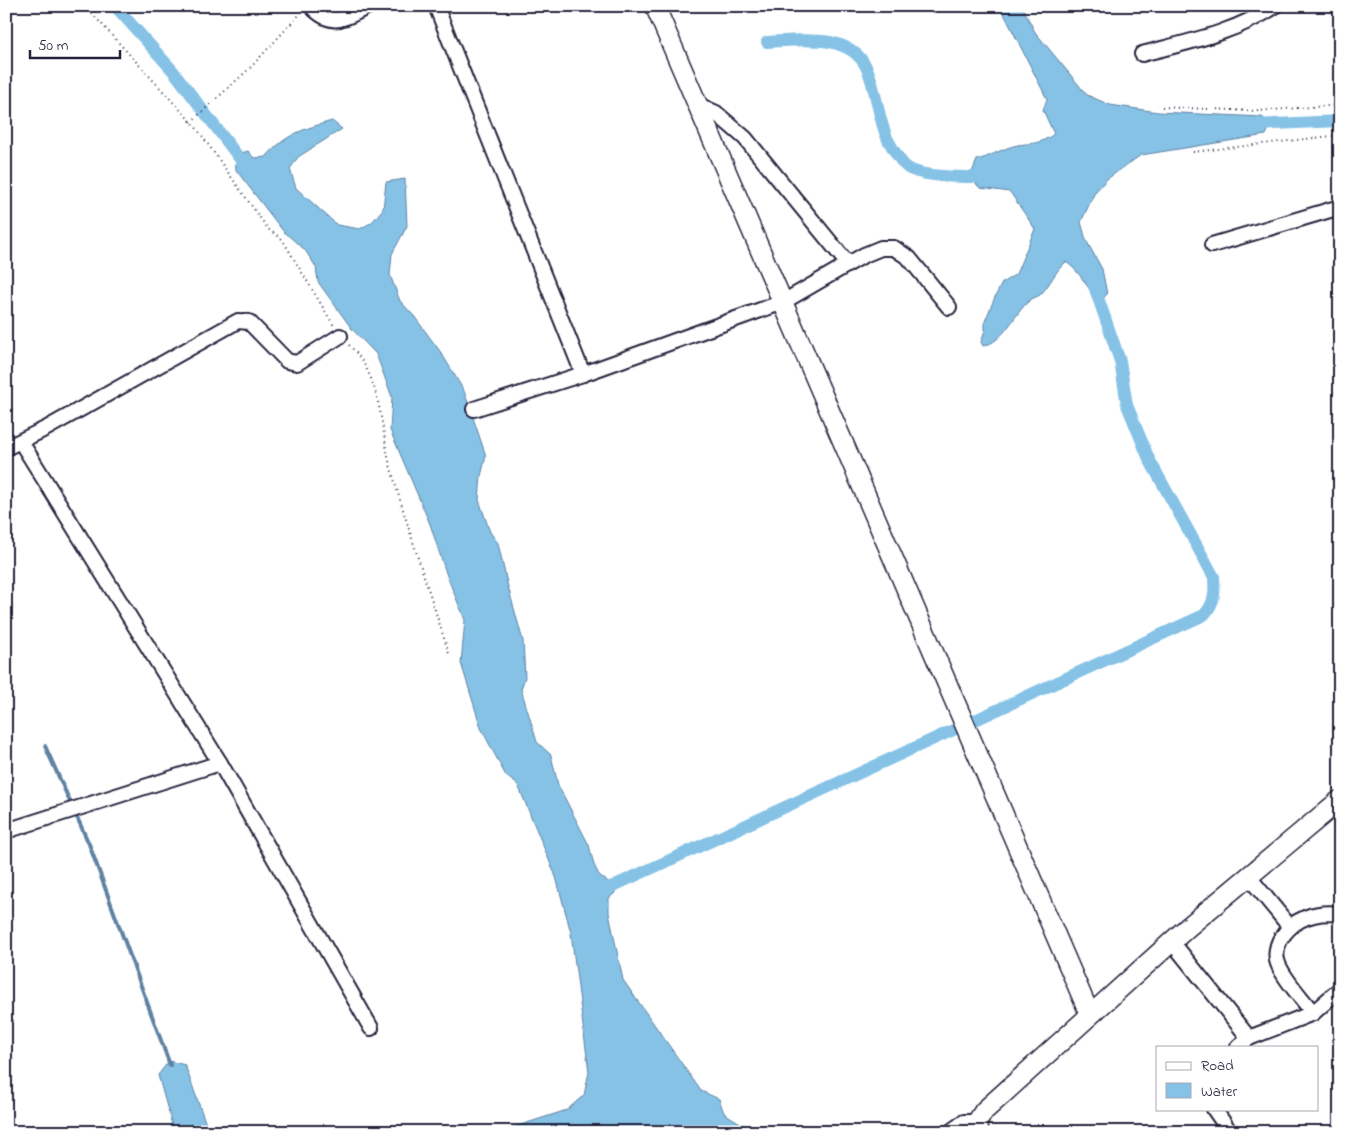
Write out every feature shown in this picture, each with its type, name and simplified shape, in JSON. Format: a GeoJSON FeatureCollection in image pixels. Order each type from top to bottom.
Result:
{"type":"FeatureCollection","features":[{"type":"Feature","properties":{"kind":"street"},"geometry":{"type":"LineString","coordinates":[[306,10],[335,21],[369,6]]}},
{"type":"Feature","properties":{"kind":"street"},"geometry":{"type":"LineString","coordinates":[[436,6],[583,374]]}},
{"type":"Feature","properties":{"kind":"street"},"geometry":{"type":"LineString","coordinates":[[655,6],[1090,1015]]}},
{"type":"Feature","properties":{"kind":"street"},"geometry":{"type":"LineString","coordinates":[[1142,54],[1216,35],[1259,17],[1275,6]]}},
{"type":"Feature","properties":{"kind":"street"},"geometry":{"type":"LineString","coordinates":[[698,105],[716,113],[745,138],[848,264]]}},
{"type":"Feature","properties":{"kind":"street"},"geometry":{"type":"LineString","coordinates":[[1212,245],[1340,207]]}},
{"type":"Feature","properties":{"kind":"street"},"geometry":{"type":"LineString","coordinates":[[474,409],[583,374],[783,302],[848,264],[881,248],[894,248],[909,258],[949,307]]}},
{"type":"Feature","properties":{"kind":"street"},"geometry":{"type":"LineString","coordinates":[[6,448],[21,442],[238,321],[249,322],[286,361],[297,363],[340,336]]}},
{"type":"Feature","properties":{"kind":"street"},"geometry":{"type":"LineString","coordinates":[[21,442],[220,762],[371,1028]]}},
{"type":"Feature","properties":{"kind":"street"},"geometry":{"type":"LineString","coordinates":[[6,831],[220,762]]}},
{"type":"Feature","properties":{"kind":"street"},"geometry":{"type":"LineString","coordinates":[[950,1132],[964,1122],[978,1127],[984,1111],[1090,1015],[1172,942],[1340,800]]}},
{"type":"Feature","properties":{"kind":"street"},"geometry":{"type":"LineString","coordinates":[[1249,877],[1290,927]]}},
{"type":"Feature","properties":{"kind":"street"},"geometry":{"type":"LineString","coordinates":[[1313,1013],[1278,966],[1276,954],[1278,945],[1296,921],[1314,914],[1340,914]]}},
{"type":"Feature","properties":{"kind":"street"},"geometry":{"type":"LineString","coordinates":[[1172,942],[1243,1042],[1313,1013],[1340,989]]}},
{"type":"Feature","properties":{"kind":"street"},"geometry":{"type":"LineString","coordinates":[[1215,1110],[1230,1132]]}},
{"type":"Feature","properties":{"kind":"path"},"geometry":{"type":"LineString","coordinates":[[84,6],[191,121],[268,229],[282,239],[340,336],[356,352],[370,371],[379,401],[391,470],[450,654]]}},
{"type":"Feature","properties":{"kind":"path"},"geometry":{"type":"LineString","coordinates":[[191,121],[250,68],[306,10]]}},
{"type":"Feature","properties":{"kind":"path"},"geometry":{"type":"LineString","coordinates":[[1162,107],[1257,111],[1340,105]]}},
{"type":"Feature","properties":{"kind":"path"},"geometry":{"type":"LineString","coordinates":[[1193,152],[1340,135]]}},
{"type":"Feature","properties":{"kind":"water"},"geometry":{"type":"Polygon","coordinates":[[[1000,6],[1022,6],[1035,32],[1087,95],[1110,105],[1158,112],[1262,117],[1271,124],[1266,135],[1141,155],[1107,179],[1095,192],[1081,222],[1086,240],[1102,269],[1107,294],[1100,302],[1076,271],[1066,262],[1042,293],[1024,307],[1003,333],[997,339],[983,346],[981,342],[985,330],[985,321],[995,297],[1002,283],[1016,274],[1035,229],[1010,192],[980,188],[970,177],[977,160],[1016,145],[1036,143],[1054,134],[1043,110],[1047,99],[1000,6]]]}},
{"type":"Feature","properties":{"kind":"water"},"geometry":{"type":"Polygon","coordinates":[[[332,121],[342,129],[298,157],[290,169],[296,188],[337,225],[360,229],[372,222],[383,209],[386,182],[405,179],[407,226],[392,254],[390,275],[400,301],[414,316],[442,354],[464,391],[486,456],[481,476],[479,500],[490,532],[498,543],[523,641],[525,677],[521,689],[537,742],[551,755],[558,785],[589,845],[594,865],[599,875],[614,886],[615,893],[609,898],[609,913],[623,980],[701,1091],[719,1099],[724,1113],[755,1132],[499,1132],[567,1110],[584,1095],[589,1072],[571,933],[556,877],[518,785],[506,776],[481,728],[461,663],[465,620],[447,576],[430,524],[390,430],[392,397],[376,354],[352,329],[318,282],[316,267],[305,250],[283,231],[236,170],[235,155],[248,151],[254,158],[266,157],[273,149],[296,133],[332,121]]]}},
{"type":"Feature","properties":{"kind":"water"},"geometry":{"type":"Polygon","coordinates":[[[169,1061],[185,1065],[207,1127],[214,1132],[174,1132],[158,1075],[169,1061]]]}},
{"type":"Feature","properties":{"kind":"waterway"},"geometry":{"type":"LineString","coordinates":[[115,6],[174,72],[246,167]]}},
{"type":"Feature","properties":{"kind":"waterway"},"geometry":{"type":"LineString","coordinates":[[767,42],[795,40],[824,41],[838,44],[851,50],[861,58],[868,71],[888,140],[905,166],[924,174],[987,177]]}},
{"type":"Feature","properties":{"kind":"waterway"},"geometry":{"type":"LineString","coordinates":[[1254,125],[1340,121]]}},
{"type":"Feature","properties":{"kind":"waterway"},"geometry":{"type":"LineString","coordinates":[[600,892],[1204,615],[1208,611],[1214,597],[1214,577],[1149,459],[1127,405],[1120,361],[1094,286]]}},
{"type":"Feature","properties":{"kind":"waterway"},"geometry":{"type":"LineString","coordinates":[[45,746],[89,844],[170,1065]]}}]}
